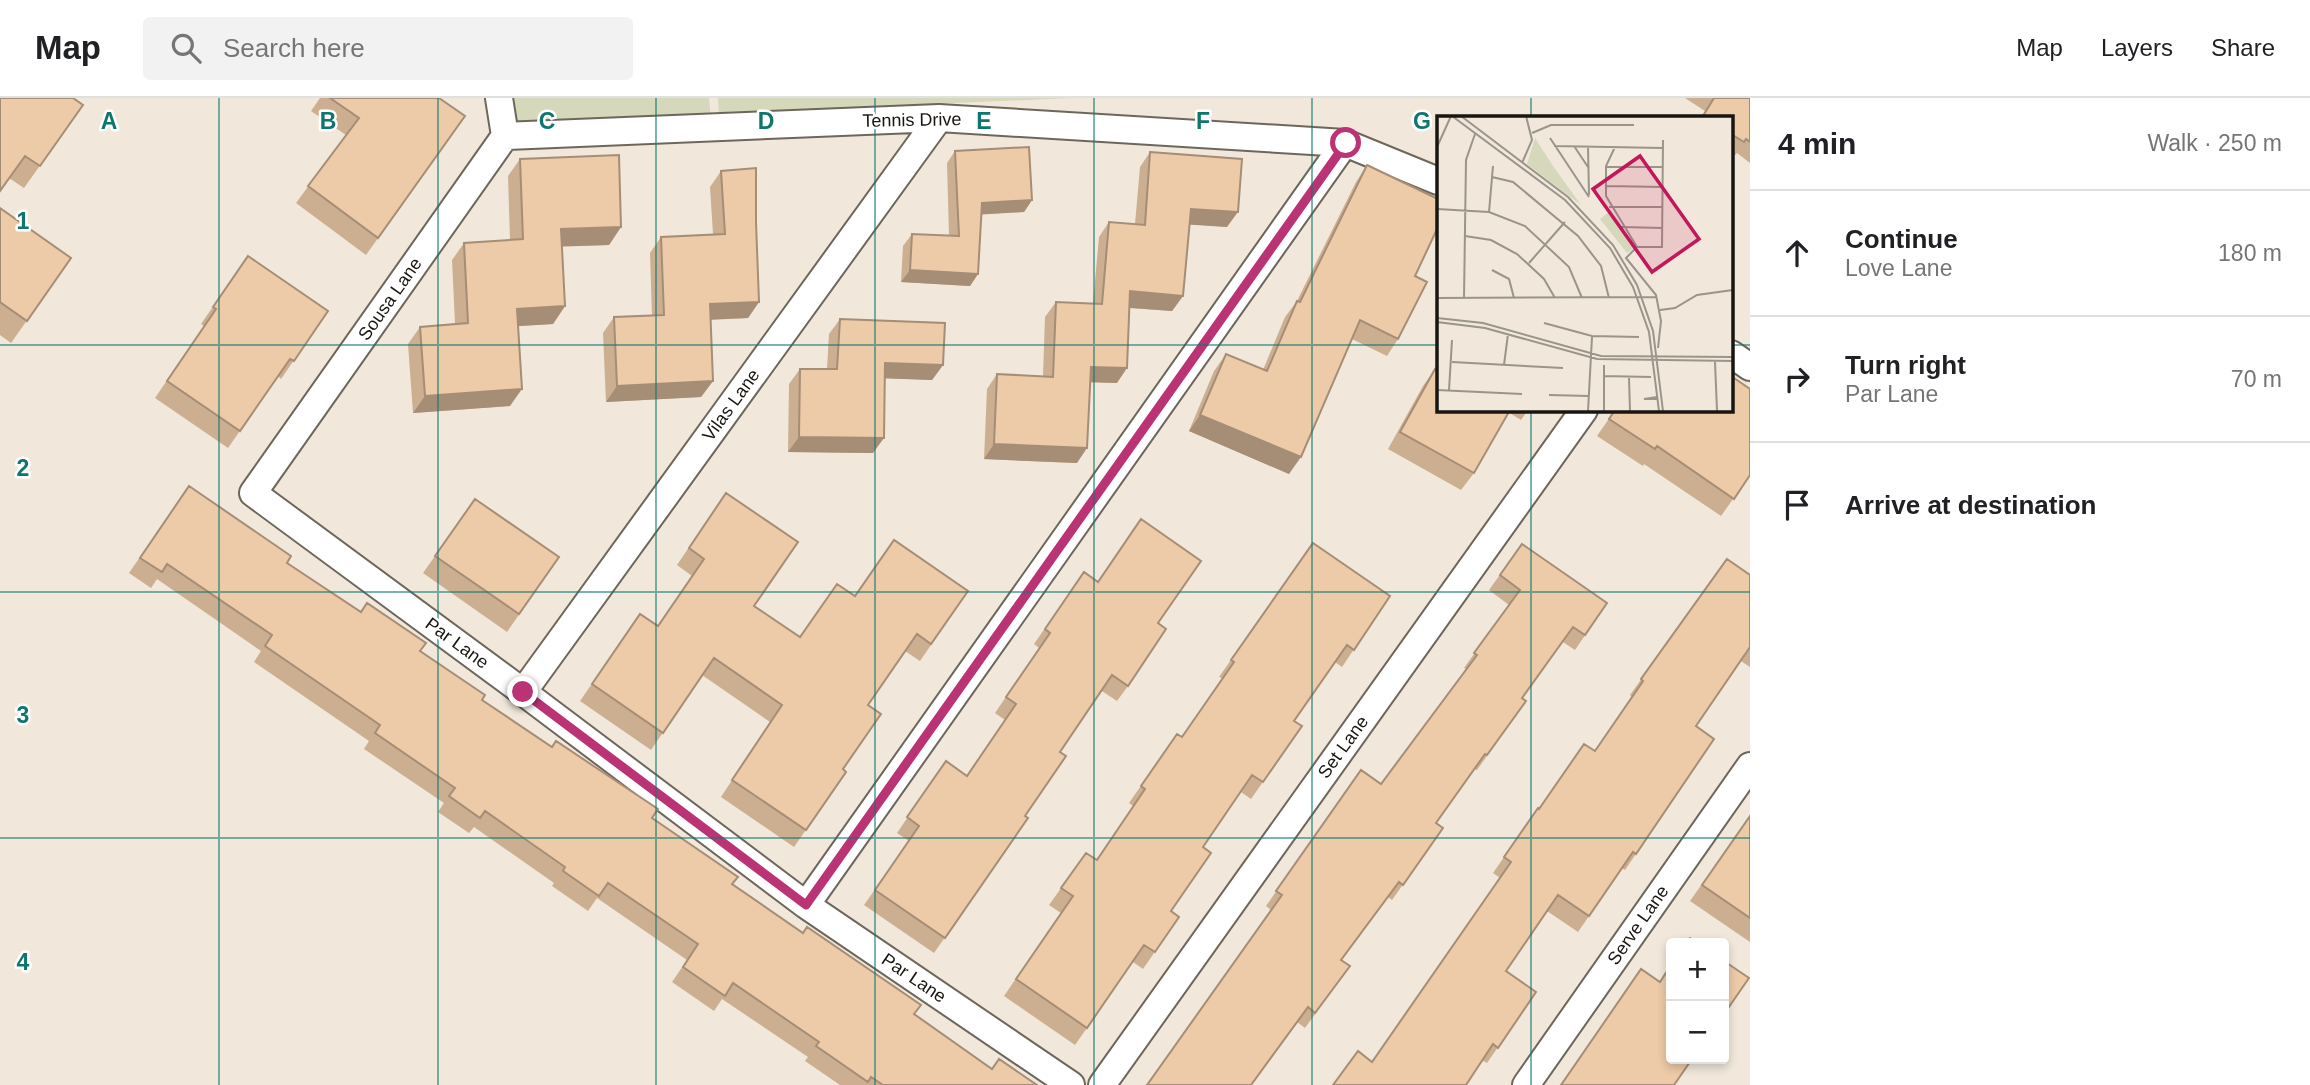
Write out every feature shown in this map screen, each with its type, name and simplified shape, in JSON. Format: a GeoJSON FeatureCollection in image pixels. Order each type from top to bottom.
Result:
{"type":"FeatureCollection","features":[{"type":"Feature","properties":{"kind":"street"},"geometry":{"type":"LineString","coordinates":[[499,98],[505,136]]}},
{"type":"Feature","properties":{"kind":"street","name":"Tennis Drive"},"geometry":{"type":"LineString","coordinates":[[505,136],[939,118],[1346,143],[1437,181]]}},
{"type":"Feature","properties":{"kind":"street","name":"Vilas Lane"},"geometry":{"type":"LineString","coordinates":[[523,692],[939,118]]}},
{"type":"Feature","properties":{"kind":"street","name":"Sousa Lane"},"geometry":{"type":"LineString","coordinates":[[253,493],[505,136]]}},
{"type":"Feature","properties":{"kind":"street"},"geometry":{"type":"LineString","coordinates":[[806,905],[1346,143]]}},
{"type":"Feature","properties":{"kind":"street"},"geometry":{"type":"LineString","coordinates":[[1732,355],[1750,367]]}},
{"type":"Feature","properties":{"kind":"street","name":"Set Lane"},"geometry":{"type":"LineString","coordinates":[[1102,1085],[1583,411]]}},
{"type":"Feature","properties":{"kind":"street","name":"Par Lane"},"geometry":{"type":"LineString","coordinates":[[253,493],[806,905],[1071,1085]]}},
{"type":"Feature","properties":{"kind":"street","name":"Serve Lane"},"geometry":{"type":"LineString","coordinates":[[1526,1085],[1750,766]]}},
{"type":"Feature","properties":{"kind":"green space"},"geometry":{"type":"Polygon","coordinates":[[[513,98],[709,98],[711,121],[514,126],[513,98]]]}},
{"type":"Feature","properties":{"kind":"green space"},"geometry":{"type":"Polygon","coordinates":[[[718,98],[1073,98],[907,105],[906,109],[719,118],[718,98]]]}},
{"type":"Feature","properties":{"kind":"building"},"geometry":{"type":"Polygon","coordinates":[[[0,98],[73,98],[83,105],[40,166],[25,156],[0,191],[0,98]]]}},
{"type":"Feature","properties":{"kind":"building"},"geometry":{"type":"Polygon","coordinates":[[[330,98],[439,98],[465,116],[378,238],[308,186],[359,118],[330,98]]]}},
{"type":"Feature","properties":{"kind":"building"},"geometry":{"type":"Polygon","coordinates":[[[1714,98],[1750,98],[1750,142],[1746,139],[1744,142],[1732,135],[1732,116],[1703,116],[1714,98]]]}},
{"type":"Feature","properties":{"kind":"building"},"geometry":{"type":"Polygon","coordinates":[[[1029,147],[1032,200],[982,203],[978,274],[910,270],[912,234],[959,236],[955,151],[1029,147]]]}},
{"type":"Feature","properties":{"kind":"building"},"geometry":{"type":"Polygon","coordinates":[[[1150,152],[1242,159],[1238,212],[1191,209],[1183,296],[1130,291],[1127,368],[1091,367],[1087,448],[994,444],[997,374],[1053,377],[1056,302],[1102,304],[1109,222],[1145,225],[1150,152]]]}},
{"type":"Feature","properties":{"kind":"building"},"geometry":{"type":"Polygon","coordinates":[[[619,155],[621,227],[561,229],[565,306],[517,309],[522,389],[425,396],[420,327],[468,323],[464,243],[523,239],[520,159],[619,155]]]}},
{"type":"Feature","properties":{"kind":"building"},"geometry":{"type":"Polygon","coordinates":[[[1367,165],[1437,199],[1437,229],[1415,276],[1427,282],[1398,339],[1360,320],[1301,457],[1200,415],[1226,354],[1267,371],[1297,301],[1300,302],[1367,165]]]}},
{"type":"Feature","properties":{"kind":"building"},"geometry":{"type":"Polygon","coordinates":[[[756,168],[759,302],[710,304],[713,381],[617,386],[614,317],[664,315],[661,237],[725,234],[721,171],[756,168]]]}},
{"type":"Feature","properties":{"kind":"building"},"geometry":{"type":"Polygon","coordinates":[[[0,208],[71,258],[27,321],[0,302],[0,208]]]}},
{"type":"Feature","properties":{"kind":"building"},"geometry":{"type":"Polygon","coordinates":[[[248,256],[328,311],[294,361],[290,359],[240,431],[167,381],[248,256]]]}},
{"type":"Feature","properties":{"kind":"building"},"geometry":{"type":"Polygon","coordinates":[[[840,319],[945,323],[943,365],[885,363],[884,438],[799,437],[800,369],[837,369],[840,319]]]}},
{"type":"Feature","properties":{"kind":"building"},"geometry":{"type":"Polygon","coordinates":[[[1435,369],[1437,411],[1509,411],[1474,473],[1400,432],[1435,369]]]}},
{"type":"Feature","properties":{"kind":"building"},"geometry":{"type":"Polygon","coordinates":[[[1732,377],[1750,389],[1750,475],[1734,499],[1657,446],[1655,449],[1609,419],[1614,411],[1732,411],[1732,377]]]}},
{"type":"Feature","properties":{"kind":"building"},"geometry":{"type":"Polygon","coordinates":[[[189,486],[291,556],[287,563],[361,612],[367,603],[426,643],[420,651],[485,695],[482,700],[552,747],[556,741],[658,809],[652,818],[738,877],[732,884],[803,933],[807,927],[921,1005],[914,1014],[992,1069],[999,1059],[1037,1085],[883,1085],[871,1077],[868,1082],[816,1046],[819,1042],[733,983],[725,996],[683,967],[698,944],[608,883],[599,896],[563,871],[565,867],[485,811],[480,818],[449,796],[455,788],[375,733],[380,725],[265,646],[272,635],[167,564],[162,572],[140,558],[189,486]]]}},
{"type":"Feature","properties":{"kind":"building"},"geometry":{"type":"Polygon","coordinates":[[[726,493],[798,542],[754,606],[800,637],[837,584],[855,596],[894,540],[968,591],[931,644],[917,634],[868,705],[881,714],[806,830],[732,780],[782,705],[714,658],[663,733],[592,684],[640,614],[658,626],[704,559],[689,548],[726,493]]]}},
{"type":"Feature","properties":{"kind":"building"},"geometry":{"type":"Polygon","coordinates":[[[475,499],[559,557],[519,614],[435,556],[475,499]]]}},
{"type":"Feature","properties":{"kind":"building"},"geometry":{"type":"Polygon","coordinates":[[[1141,519],[1201,561],[1158,623],[1166,629],[1128,686],[1112,675],[1060,752],[1066,756],[1025,816],[1028,818],[945,938],[875,890],[919,826],[907,817],[946,761],[967,776],[1016,704],[1006,697],[1050,633],[1045,629],[1084,572],[1098,582],[1141,519]]]}},
{"type":"Feature","properties":{"kind":"building"},"geometry":{"type":"Polygon","coordinates":[[[1313,543],[1390,596],[1354,650],[1347,645],[1294,721],[1302,726],[1263,782],[1252,775],[1203,847],[1211,853],[1171,911],[1179,917],[1155,952],[1144,945],[1087,1028],[1016,979],[1073,896],[1061,888],[1086,853],[1097,860],[1145,789],[1141,786],[1177,734],[1182,737],[1234,662],[1231,660],[1313,543]]]}},
{"type":"Feature","properties":{"kind":"building"},"geometry":{"type":"Polygon","coordinates":[[[1522,544],[1607,603],[1585,635],[1573,627],[1522,698],[1526,701],[1436,823],[1443,828],[1403,885],[1399,882],[1341,960],[1350,966],[1315,1013],[1308,1007],[1251,1085],[1147,1085],[1282,895],[1276,891],[1361,770],[1381,784],[1477,655],[1474,653],[1520,590],[1500,575],[1522,544]]]}},
{"type":"Feature","properties":{"kind":"building"},"geometry":{"type":"Polygon","coordinates":[[[1727,559],[1750,575],[1750,647],[1696,726],[1714,739],[1636,854],[1633,852],[1589,916],[1558,895],[1506,971],[1536,992],[1498,1048],[1493,1044],[1466,1085],[1333,1085],[1358,1051],[1372,1062],[1511,862],[1504,857],[1538,808],[1584,744],[1595,751],[1643,681],[1641,679],[1727,559]]]}},
{"type":"Feature","properties":{"kind":"building"},"geometry":{"type":"Polygon","coordinates":[[[1750,816],[1750,918],[1702,885],[1750,816]]]}},
{"type":"Feature","properties":{"kind":"building"},"geometry":{"type":"Polygon","coordinates":[[[1729,964],[1749,978],[1729,1007],[1729,964]]]}},
{"type":"Feature","properties":{"kind":"building"},"geometry":{"type":"Polygon","coordinates":[[[1641,969],[1660,982],[1666,973],[1666,1064],[1689,1064],[1674,1085],[1561,1085],[1641,969]]]}},
{"type":"Feature","properties":{"kind":"route"},"geometry":{"type":"LineString","coordinates":[[523,692],[806,905],[1346,143]]}}]}
